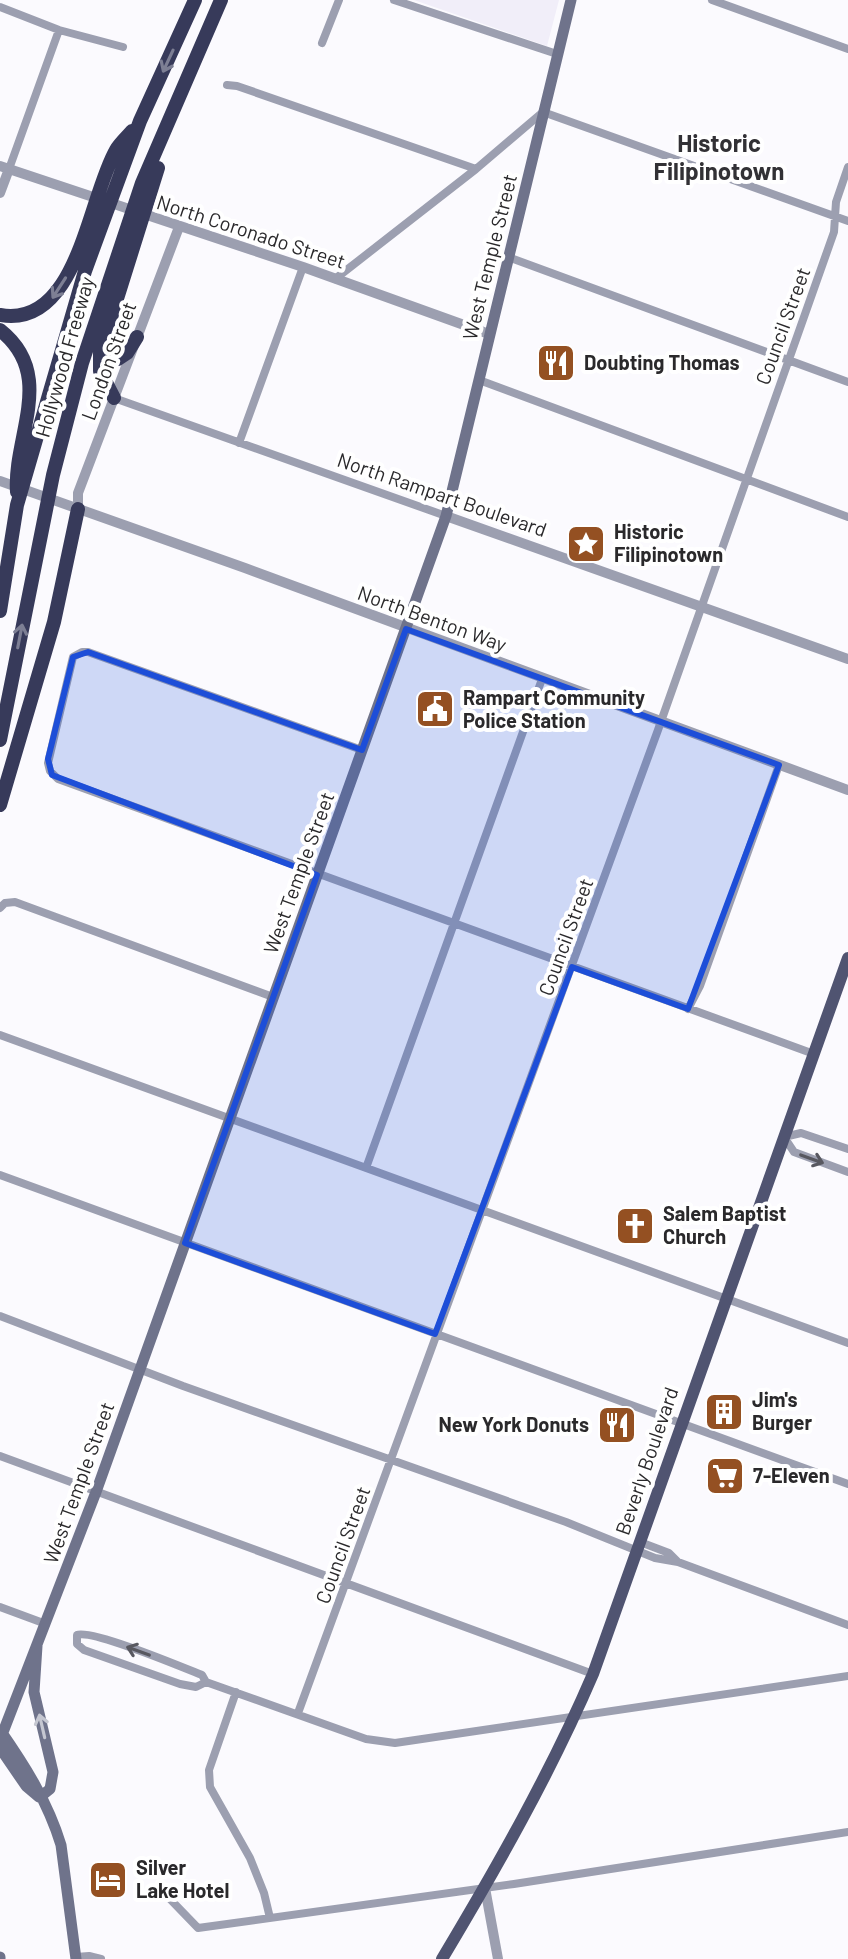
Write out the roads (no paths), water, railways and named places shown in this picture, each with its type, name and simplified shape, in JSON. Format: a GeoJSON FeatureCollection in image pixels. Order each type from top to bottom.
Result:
{"type":"FeatureCollection","features":[{"type":"Feature","properties":{"kind":"highway","name":"Hollywood Freeway"},"geometry":{"type":"LineString","coordinates":[[0,611],[17,505],[71,317],[93,227],[114,174],[115,151],[140,121],[195,0]]}},
{"type":"Feature","properties":{"kind":"highway"},"geometry":{"type":"LineString","coordinates":[[114,398],[100,371],[103,343],[128,239],[184,84],[221,0]]}},
{"type":"Feature","properties":{"kind":"highway"},"geometry":{"type":"LineString","coordinates":[[0,315],[20,315],[46,305],[61,287],[93,227]]}},
{"type":"Feature","properties":{"kind":"highway","name":"Hollywood Freeway"},"geometry":{"type":"LineString","coordinates":[[0,740],[59,451],[86,350],[128,239]]}},
{"type":"Feature","properties":{"kind":"highway"},"geometry":{"type":"LineString","coordinates":[[0,330],[19,351],[29,373],[31,401],[15,473],[17,505]]}},
{"type":"Feature","properties":{"kind":"highway"},"geometry":{"type":"LineString","coordinates":[[103,343],[109,357],[118,359],[127,353],[137,337]]}},
{"type":"Feature","properties":{"kind":"highway"},"geometry":{"type":"LineString","coordinates":[[0,805],[54,622],[72,507]]}},
{"type":"Feature","properties":{"kind":"main road","name":"West Temple Street"},"geometry":{"type":"LineString","coordinates":[[0,1740],[96,1492],[446,516],[571,0]]}},
{"type":"Feature","properties":{"kind":"main road","name":"Beverly Boulevard"},"geometry":{"type":"LineString","coordinates":[[442,1959],[485,1888],[574,1718],[593,1674],[848,958]]}},
{"type":"Feature","properties":{"kind":"main road"},"geometry":{"type":"LineString","coordinates":[[37,1643],[34,1692],[53,1772],[50,1789],[40,1797]]}},
{"type":"Feature","properties":{"kind":"main road"},"geometry":{"type":"LineString","coordinates":[[0,1730],[34,1779],[61,1845],[76,1958]]}},
{"type":"Feature","properties":{"kind":"main road"},"geometry":{"type":"LineString","coordinates":[[0,1748],[26,1786],[40,1797]]}},
{"type":"Feature","properties":{"kind":"street"},"geometry":{"type":"LineString","coordinates":[[322,43],[339,0]]}},
{"type":"Feature","properties":{"kind":"street"},"geometry":{"type":"LineString","coordinates":[[394,0],[557,54]]}},
{"type":"Feature","properties":{"kind":"street"},"geometry":{"type":"LineString","coordinates":[[712,0],[848,49]]}},
{"type":"Feature","properties":{"kind":"street"},"geometry":{"type":"LineString","coordinates":[[0,7],[59,30],[123,47]]}},
{"type":"Feature","properties":{"kind":"street"},"geometry":{"type":"LineString","coordinates":[[0,193],[4,167],[59,30]]}},
{"type":"Feature","properties":{"kind":"street"},"geometry":{"type":"LineString","coordinates":[[227,85],[476,169]]}},
{"type":"Feature","properties":{"kind":"street"},"geometry":{"type":"LineString","coordinates":[[335,279],[476,169],[543,112],[848,221]]}},
{"type":"Feature","properties":{"kind":"street","name":"North Coronado Street"},"geometry":{"type":"LineString","coordinates":[[4,167],[303,267],[489,334]]}},
{"type":"Feature","properties":{"kind":"street","name":"Council Street"},"geometry":{"type":"LineString","coordinates":[[298,1713],[661,721],[834,232],[836,202],[848,167]]}},
{"type":"Feature","properties":{"kind":"street","name":"London Street"},"geometry":{"type":"LineString","coordinates":[[72,507],[179,227]]}},
{"type":"Feature","properties":{"kind":"street"},"geometry":{"type":"LineString","coordinates":[[508,257],[848,382]]}},
{"type":"Feature","properties":{"kind":"street"},"geometry":{"type":"LineString","coordinates":[[239,443],[303,267]]}},
{"type":"Feature","properties":{"kind":"street"},"geometry":{"type":"LineString","coordinates":[[479,380],[848,517]]}},
{"type":"Feature","properties":{"kind":"street","name":"North Rampart Boulevard"},"geometry":{"type":"LineString","coordinates":[[114,398],[848,659]]}},
{"type":"Feature","properties":{"kind":"street","name":"North Benton Way"},"geometry":{"type":"LineString","coordinates":[[1,482],[848,790]]}},
{"type":"Feature","properties":{"kind":"street"},"geometry":{"type":"LineString","coordinates":[[362,750],[82,652],[73,657],[48,759],[52,775],[58,779],[814,1054]]}},
{"type":"Feature","properties":{"kind":"street"},"geometry":{"type":"LineString","coordinates":[[366,1168],[542,679]]}},
{"type":"Feature","properties":{"kind":"street"},"geometry":{"type":"LineString","coordinates":[[688,1009],[700,986],[779,765]]}},
{"type":"Feature","properties":{"kind":"street"},"geometry":{"type":"LineString","coordinates":[[3,905],[15,902],[273,997]]}},
{"type":"Feature","properties":{"kind":"street"},"geometry":{"type":"LineString","coordinates":[[0,1035],[848,1343]]}},
{"type":"Feature","properties":{"kind":"street"},"geometry":{"type":"LineString","coordinates":[[848,1149],[801,1133],[784,1137],[794,1152],[848,1172]]}},
{"type":"Feature","properties":{"kind":"street"},"geometry":{"type":"LineString","coordinates":[[0,1175],[848,1484]]}},
{"type":"Feature","properties":{"kind":"street"},"geometry":{"type":"LineString","coordinates":[[0,1316],[638,1546],[667,1562],[678,1562],[848,1625]]}},
{"type":"Feature","properties":{"kind":"street"},"geometry":{"type":"LineString","coordinates":[[0,1456],[593,1674]]}},
{"type":"Feature","properties":{"kind":"street"},"geometry":{"type":"LineString","coordinates":[[0,1607],[46,1624]]}},
{"type":"Feature","properties":{"kind":"street"},"geometry":{"type":"LineString","coordinates":[[206,1682],[196,1687],[174,1682],[84,1650],[75,1640],[77,1635],[86,1633],[202,1675],[206,1682],[384,1743],[574,1718],[848,1676]]}},
{"type":"Feature","properties":{"kind":"street"},"geometry":{"type":"LineString","coordinates":[[236,1692],[212,1759],[208,1780],[213,1796],[254,1868],[270,1918]]}},
{"type":"Feature","properties":{"kind":"street"},"geometry":{"type":"LineString","coordinates":[[169,1898],[198,1928],[848,1832]]}},
{"type":"Feature","properties":{"kind":"street"},"geometry":{"type":"LineString","coordinates":[[485,1888],[498,1959]]}},
{"type":"Feature","properties":{"kind":"street"},"geometry":{"type":"LineString","coordinates":[[76,1958],[89,1956],[101,1959]]}},
{"type":"Feature","properties":{"kind":"place","name":"Doubting Thomas"},"geometry":{"type":"Point","coordinates":[556,363]}},
{"type":"Feature","properties":{"kind":"place","name":"Historic Filipinotown"},"geometry":{"type":"Point","coordinates":[586,544]}},
{"type":"Feature","properties":{"kind":"place","name":"Rampart Community Police Station"},"geometry":{"type":"Point","coordinates":[435,709]}},
{"type":"Feature","properties":{"kind":"place","name":"Salem Baptist Church"},"geometry":{"type":"Point","coordinates":[635,1226]}},
{"type":"Feature","properties":{"kind":"place","name":"Jim's Burger"},"geometry":{"type":"Point","coordinates":[724,1412]}},
{"type":"Feature","properties":{"kind":"place","name":"New York Donuts"},"geometry":{"type":"Point","coordinates":[617,1425]}},
{"type":"Feature","properties":{"kind":"place","name":"7-Eleven"},"geometry":{"type":"Point","coordinates":[725,1476]}},
{"type":"Feature","properties":{"kind":"place","name":"Silver Lake Hotel"},"geometry":{"type":"Point","coordinates":[108,1880]}},
{"type":"Feature","properties":{"kind":"district","name":"Historic Filipinotown"},"geometry":{"type":"Point","coordinates":[719,158]}}]}
